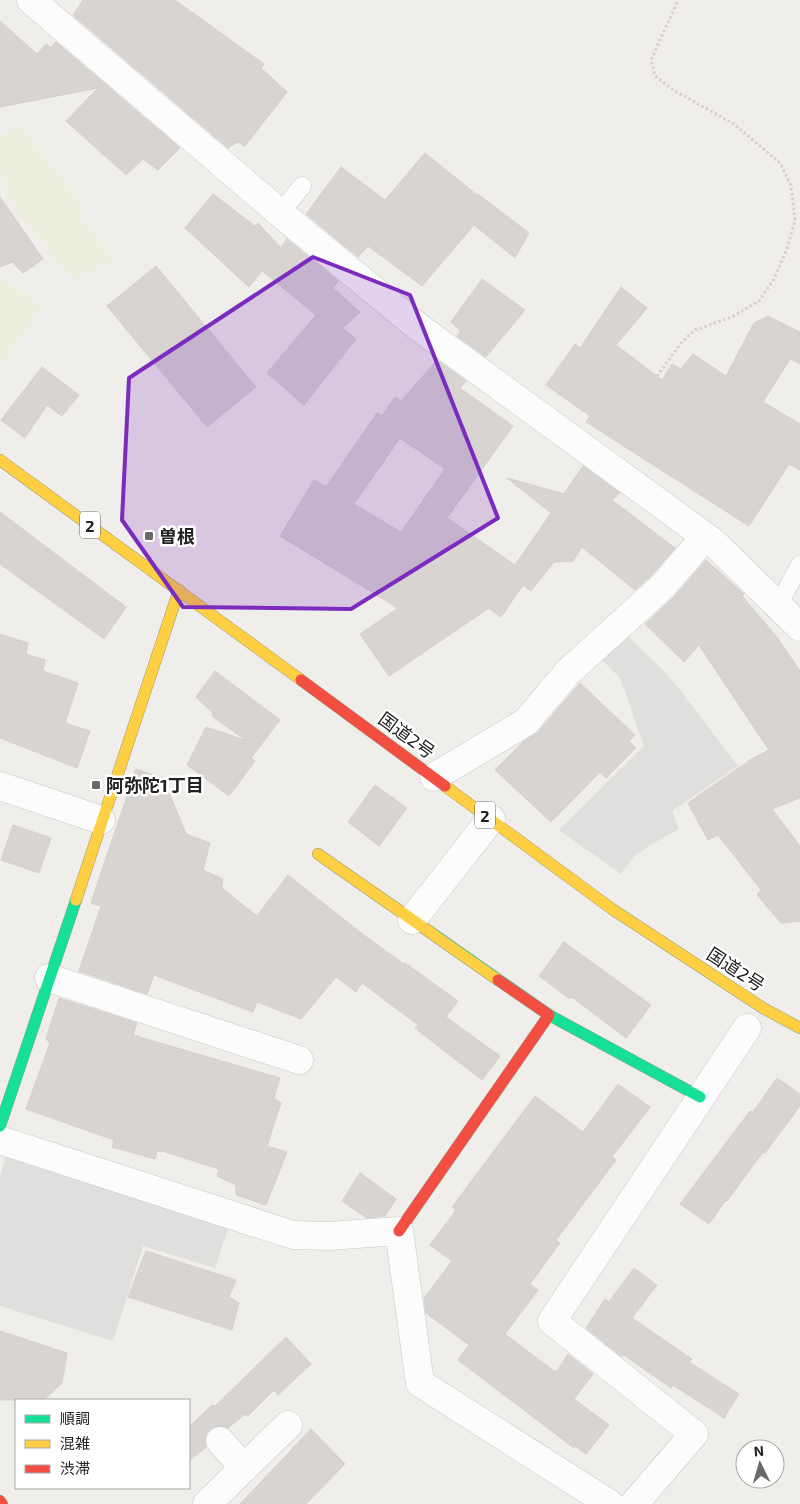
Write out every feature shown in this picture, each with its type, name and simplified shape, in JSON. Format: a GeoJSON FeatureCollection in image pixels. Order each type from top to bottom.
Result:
{"type":"FeatureCollection","features":[{"type":"Feature","properties":{"kind":"main road","name":"国道2号"},"geometry":{"type":"LineString","coordinates":[[0,460],[612,909],[763,1008],[800,1028]]}},
{"type":"Feature","properties":{"kind":"main road"},"geometry":{"type":"LineString","coordinates":[[0,1126],[179,590]]}},
{"type":"Feature","properties":{"kind":"main road"},"geometry":{"type":"LineString","coordinates":[[549,1015],[366,887],[358,882],[318,854],[342,870],[549,1015],[700,1097]]}},
{"type":"Feature","properties":{"kind":"main road"},"geometry":{"type":"LineString","coordinates":[[399,1231],[549,1015]]}},
{"type":"Feature","properties":{"kind":"street"},"geometry":{"type":"LineString","coordinates":[[31,0],[280,213],[417,326],[713,542],[800,627]]}},
{"type":"Feature","properties":{"kind":"street"},"geometry":{"type":"LineString","coordinates":[[434,777],[526,722],[568,672],[662,588],[705,537]]}},
{"type":"Feature","properties":{"kind":"street"},"geometry":{"type":"LineString","coordinates":[[0,786],[101,820]]}},
{"type":"Feature","properties":{"kind":"street"},"geometry":{"type":"LineString","coordinates":[[412,920],[491,819]]}},
{"type":"Feature","properties":{"kind":"street"},"geometry":{"type":"LineString","coordinates":[[49,978],[299,1060]]}},
{"type":"Feature","properties":{"kind":"street"},"geometry":{"type":"LineString","coordinates":[[634,1504],[694,1434],[552,1321],[747,1028]]}},
{"type":"Feature","properties":{"kind":"street"},"geometry":{"type":"LineString","coordinates":[[0,1140],[294,1235],[329,1236],[399,1231],[420,1383],[610,1504]]}},
{"type":"Feature","properties":{"kind":"street"},"geometry":{"type":"LineString","coordinates":[[207,1504],[288,1425]]}},
{"type":"Feature","properties":{"kind":"street"},"geometry":{"type":"LineString","coordinates":[[220,1441],[244,1468]]}},
{"type":"Feature","properties":{"kind":"lane"},"geometry":{"type":"LineString","coordinates":[[280,213],[302,186]]}},
{"type":"Feature","properties":{"kind":"lane"},"geometry":{"type":"LineString","coordinates":[[778,604],[800,565]]}},
{"type":"Feature","properties":{"kind":"path"},"geometry":{"type":"LineString","coordinates":[[598,458],[681,343],[695,330],[732,317],[758,300],[774,279],[787,249],[794,220],[791,186],[782,164],[734,124],[675,91],[655,76],[651,60],[678,0]]}},
{"type":"Feature","properties":{"kind":"highlighted area"},"geometry":{"type":"Polygon","coordinates":[[[313,257],[410,295],[498,518],[351,609],[183,607],[122,520],[129,378],[313,257]]]}},
{"type":"Feature","properties":{"kind":"green space"},"geometry":{"type":"Polygon","coordinates":[[[19,126],[84,209],[79,217],[113,260],[72,279],[17,210],[0,170],[0,138],[5,132],[19,126]]]}},
{"type":"Feature","properties":{"kind":"green space"},"geometry":{"type":"Polygon","coordinates":[[[0,278],[41,306],[4,361],[0,358],[0,278]]]}},
{"type":"Feature","properties":{"kind":"shaded area"},"geometry":{"type":"Polygon","coordinates":[[[622,631],[660,667],[680,690],[738,766],[672,811],[679,829],[634,856],[621,874],[559,830],[644,746],[620,678],[598,656],[622,631]]]}},
{"type":"Feature","properties":{"kind":"shaded area"},"geometry":{"type":"Polygon","coordinates":[[[7,1152],[230,1223],[215,1268],[143,1246],[113,1341],[0,1306],[0,1175],[7,1152]]]}},
{"type":"Feature","properties":{"kind":"building"},"geometry":{"type":"Polygon","coordinates":[[[83,0],[175,0],[264,64],[261,68],[287,92],[245,146],[238,142],[228,148],[73,15],[83,0]]]}},
{"type":"Feature","properties":{"kind":"building"},"geometry":{"type":"Polygon","coordinates":[[[0,21],[37,54],[46,44],[51,48],[56,42],[180,148],[158,170],[143,159],[126,175],[66,121],[98,88],[0,107],[0,21]]]}},
{"type":"Feature","properties":{"kind":"building"},"geometry":{"type":"Polygon","coordinates":[[[425,153],[477,195],[529,233],[515,258],[474,225],[422,286],[368,246],[358,257],[306,214],[341,167],[385,200],[425,153]]]}},
{"type":"Feature","properties":{"kind":"building"},"geometry":{"type":"Polygon","coordinates":[[[213,194],[255,226],[258,223],[281,248],[287,239],[338,281],[333,288],[360,312],[343,328],[356,339],[304,405],[267,373],[316,315],[262,271],[249,287],[185,228],[213,194]]]}},
{"type":"Feature","properties":{"kind":"building"},"geometry":{"type":"Polygon","coordinates":[[[0,197],[43,259],[23,273],[12,262],[0,267],[0,197]]]}},
{"type":"Feature","properties":{"kind":"building"},"geometry":{"type":"Polygon","coordinates":[[[156,266],[256,387],[207,427],[107,306],[156,266]]]}},
{"type":"Feature","properties":{"kind":"building"},"geometry":{"type":"Polygon","coordinates":[[[482,279],[525,310],[486,357],[457,336],[461,331],[451,322],[482,279]]]}},
{"type":"Feature","properties":{"kind":"building"},"geometry":{"type":"Polygon","coordinates":[[[621,287],[647,308],[616,345],[662,380],[672,364],[681,369],[693,354],[726,376],[754,323],[768,316],[800,332],[800,364],[790,359],[763,402],[800,424],[800,470],[789,464],[749,526],[586,422],[590,416],[546,385],[575,344],[580,348],[621,287]]]}},
{"type":"Feature","properties":{"kind":"building"},"geometry":{"type":"Polygon","coordinates":[[[437,360],[466,381],[460,388],[513,426],[447,518],[515,565],[551,513],[507,478],[564,494],[583,466],[620,493],[612,500],[675,548],[651,576],[635,590],[582,547],[573,561],[554,562],[531,591],[523,585],[501,617],[489,608],[389,676],[360,634],[398,608],[280,536],[314,480],[326,487],[377,413],[382,416],[395,397],[401,401],[437,360]],[[400,438],[354,504],[401,532],[445,469],[400,438]]]}},
{"type":"Feature","properties":{"kind":"building"},"geometry":{"type":"Polygon","coordinates":[[[42,367],[79,395],[62,416],[47,405],[25,438],[1,420],[42,367]]]}},
{"type":"Feature","properties":{"kind":"building"},"geometry":{"type":"Polygon","coordinates":[[[0,512],[126,607],[104,639],[0,564],[0,512]]]}},
{"type":"Feature","properties":{"kind":"building"},"geometry":{"type":"Polygon","coordinates":[[[706,560],[744,594],[742,596],[776,636],[800,671],[800,798],[772,809],[800,846],[800,921],[781,923],[757,895],[761,890],[718,835],[708,840],[688,803],[750,760],[769,750],[699,645],[684,662],[645,624],[674,597],[706,560]]]}},
{"type":"Feature","properties":{"kind":"building"},"geometry":{"type":"Polygon","coordinates":[[[0,634],[28,643],[26,654],[45,660],[43,671],[78,683],[65,723],[90,731],[77,768],[0,738],[0,634]]]}},
{"type":"Feature","properties":{"kind":"building"},"geometry":{"type":"Polygon","coordinates":[[[215,671],[280,720],[251,758],[255,761],[229,796],[187,765],[206,727],[247,741],[212,716],[213,713],[196,697],[215,671]]]}},
{"type":"Feature","properties":{"kind":"building"},"geometry":{"type":"Polygon","coordinates":[[[580,683],[635,735],[629,741],[636,748],[606,778],[600,772],[551,822],[495,770],[523,742],[538,732],[580,683]]]}},
{"type":"Feature","properties":{"kind":"building"},"geometry":{"type":"Polygon","coordinates":[[[136,769],[163,778],[186,834],[210,843],[203,870],[223,879],[222,888],[257,916],[288,875],[365,936],[458,1001],[446,1017],[500,1056],[482,1080],[415,1028],[418,1025],[362,983],[356,992],[336,977],[301,1019],[257,1002],[253,1012],[154,975],[147,994],[79,971],[101,906],[91,903],[136,769]]]}},
{"type":"Feature","properties":{"kind":"building"},"geometry":{"type":"Polygon","coordinates":[[[375,785],[407,808],[379,846],[348,822],[375,785]]]}},
{"type":"Feature","properties":{"kind":"building"},"geometry":{"type":"Polygon","coordinates":[[[13,825],[51,838],[39,873],[1,860],[13,825]]]}},
{"type":"Feature","properties":{"kind":"building"},"geometry":{"type":"Polygon","coordinates":[[[564,942],[651,1005],[626,1038],[572,997],[570,999],[539,976],[564,942]]]}},
{"type":"Feature","properties":{"kind":"building"},"geometry":{"type":"Polygon","coordinates":[[[59,998],[137,1023],[133,1035],[280,1078],[274,1098],[281,1103],[267,1146],[287,1152],[266,1205],[236,1195],[236,1185],[217,1176],[219,1169],[162,1151],[157,1151],[155,1159],[112,1147],[114,1140],[26,1109],[50,1043],[46,1039],[59,998]]]}},
{"type":"Feature","properties":{"kind":"building"},"geometry":{"type":"Polygon","coordinates":[[[777,1078],[800,1094],[800,1106],[709,1224],[680,1204],[750,1111],[753,1112],[777,1078]]]}},
{"type":"Feature","properties":{"kind":"building"},"geometry":{"type":"Polygon","coordinates":[[[618,1084],[650,1107],[612,1157],[616,1160],[556,1240],[560,1243],[530,1284],[538,1290],[505,1334],[554,1371],[557,1371],[568,1354],[593,1374],[574,1399],[609,1425],[586,1454],[575,1446],[574,1448],[458,1360],[469,1345],[426,1313],[424,1298],[452,1261],[430,1245],[456,1210],[452,1207],[535,1096],[583,1132],[618,1084]]]}},
{"type":"Feature","properties":{"kind":"building"},"geometry":{"type":"Polygon","coordinates":[[[360,1173],[396,1199],[385,1216],[367,1218],[342,1201],[360,1173]]]}},
{"type":"Feature","properties":{"kind":"building"},"geometry":{"type":"Polygon","coordinates":[[[146,1251],[236,1280],[229,1297],[239,1303],[232,1330],[128,1297],[146,1251]]]}},
{"type":"Feature","properties":{"kind":"building"},"geometry":{"type":"Polygon","coordinates":[[[634,1268],[657,1285],[632,1318],[692,1359],[689,1362],[739,1394],[724,1418],[673,1385],[671,1388],[624,1355],[622,1357],[586,1328],[605,1299],[609,1302],[634,1268]]]}},
{"type":"Feature","properties":{"kind":"building"},"geometry":{"type":"Polygon","coordinates":[[[0,1331],[67,1353],[62,1383],[45,1399],[0,1400],[0,1331]]]}},
{"type":"Feature","properties":{"kind":"building"},"geometry":{"type":"Polygon","coordinates":[[[286,1337],[311,1364],[278,1395],[274,1390],[248,1416],[245,1414],[228,1428],[217,1426],[210,1429],[205,1437],[206,1447],[190,1460],[190,1426],[212,1405],[215,1406],[286,1337]]]}},
{"type":"Feature","properties":{"kind":"building"},"geometry":{"type":"Polygon","coordinates":[[[311,1429],[345,1464],[306,1504],[240,1504],[311,1429]]]}},
{"type":"Feature","properties":{"kind":"traffic: fast"},"geometry":{"type":"LineString","coordinates":[[0,1126],[76,900]]}},
{"type":"Feature","properties":{"kind":"traffic: fast"},"geometry":{"type":"LineString","coordinates":[[433,934],[549,1015],[700,1097]]}},
{"type":"Feature","properties":{"kind":"traffic: slow"},"geometry":{"type":"LineString","coordinates":[[0,460],[301,680]]}},
{"type":"Feature","properties":{"kind":"traffic: slow"},"geometry":{"type":"LineString","coordinates":[[76,900],[179,590]]}},
{"type":"Feature","properties":{"kind":"traffic: slow"},"geometry":{"type":"LineString","coordinates":[[445,786],[612,909],[763,1008],[800,1028]]}},
{"type":"Feature","properties":{"kind":"traffic: slow"},"geometry":{"type":"LineString","coordinates":[[433,934],[318,854],[498,980]]}},
{"type":"Feature","properties":{"kind":"traffic: jam"},"geometry":{"type":"LineString","coordinates":[[301,680],[445,786]]}},
{"type":"Feature","properties":{"kind":"traffic: jam"},"geometry":{"type":"LineString","coordinates":[[399,1231],[549,1015],[498,980]]}},
{"type":"Feature","properties":{"kind":"place","name":"曽根"},"geometry":{"type":"Point","coordinates":[149,536]}},
{"type":"Feature","properties":{"kind":"place","name":"阿弥陀1丁目"},"geometry":{"type":"Point","coordinates":[96,785]}}]}
